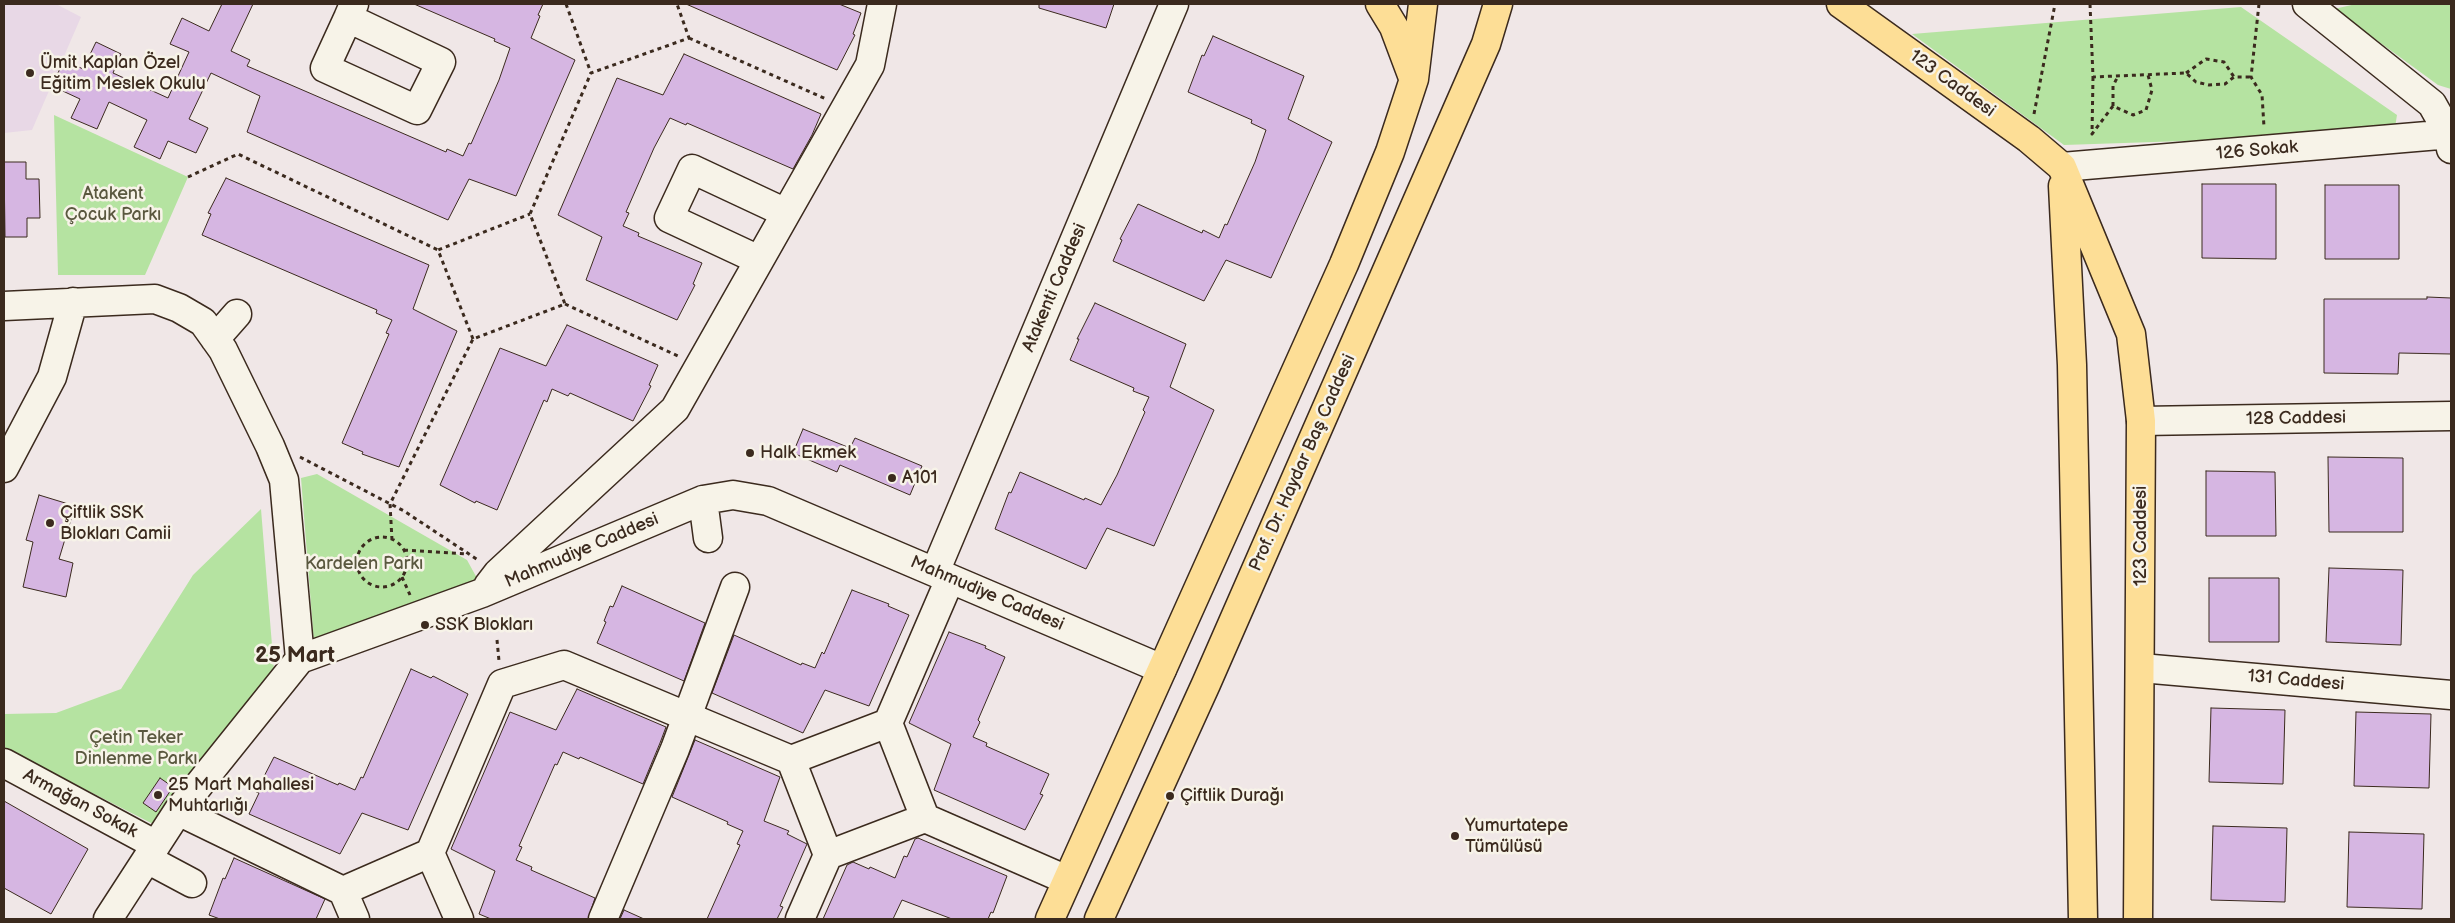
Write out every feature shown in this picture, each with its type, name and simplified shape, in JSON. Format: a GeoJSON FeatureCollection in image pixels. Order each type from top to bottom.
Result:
{"type":"FeatureCollection","features":[{"type":"Feature","properties":{"kind":"main road"},"geometry":{"type":"LineString","coordinates":[[1380,4],[1394,27],[1414,79]]}},
{"type":"Feature","properties":{"kind":"main road"},"geometry":{"type":"LineString","coordinates":[[1050,919],[1344,264],[1390,152],[1414,79],[1423,4]]}},
{"type":"Feature","properties":{"kind":"main road","name":"Prof. Dr. Haydar Baş Caddesi"},"geometry":{"type":"LineString","coordinates":[[1099,919],[1206,684],[1486,44],[1498,4]]}},
{"type":"Feature","properties":{"kind":"main road","name":"123 Caddesi"},"geometry":{"type":"LineString","coordinates":[[1841,4],[2028,139],[2062,167],[2131,334],[2141,421],[2138,919]]}},
{"type":"Feature","properties":{"kind":"main road"},"geometry":{"type":"LineString","coordinates":[[2062,167],[2072,365],[2083,919]]}},
{"type":"Feature","properties":{"kind":"street"},"geometry":{"type":"LineString","coordinates":[[490,583],[675,409],[870,66],[882,4]]}},
{"type":"Feature","properties":{"kind":"street","name":"Atakenti Caddesi"},"geometry":{"type":"LineString","coordinates":[[888,723],[942,576],[1174,4]]}},
{"type":"Feature","properties":{"kind":"street"},"geometry":{"type":"LineString","coordinates":[[2306,4],[2432,104],[2450,139]]}},
{"type":"Feature","properties":{"kind":"street","name":"126 Sokak"},"geometry":{"type":"LineString","coordinates":[[2062,167],[2265,150],[2450,139]]}},
{"type":"Feature","properties":{"kind":"street"},"geometry":{"type":"LineString","coordinates":[[759,260],[669,218],[692,169],[786,213]]}},
{"type":"Feature","properties":{"kind":"street"},"geometry":{"type":"LineString","coordinates":[[4,306],[155,299],[179,308],[203,322],[223,350],[270,446],[284,480],[300,659],[178,811],[108,919]]}},
{"type":"Feature","properties":{"kind":"street"},"geometry":{"type":"LineString","coordinates":[[4,468],[52,377],[73,302]]}},
{"type":"Feature","properties":{"kind":"street"},"geometry":{"type":"LineString","coordinates":[[215,339],[237,314]]}},
{"type":"Feature","properties":{"kind":"street","name":"128 Caddesi"},"geometry":{"type":"LineString","coordinates":[[2141,421],[2451,416]]}},
{"type":"Feature","properties":{"kind":"street","name":"Mahmudiye Caddesi"},"geometry":{"type":"LineString","coordinates":[[300,659],[703,500],[733,495],[768,501],[1162,669]]}},
{"type":"Feature","properties":{"kind":"street"},"geometry":{"type":"LineString","coordinates":[[703,500],[708,538]]}},
{"type":"Feature","properties":{"kind":"street"},"geometry":{"type":"LineString","coordinates":[[603,919],[686,718],[735,586]]}},
{"type":"Feature","properties":{"kind":"street"},"geometry":{"type":"LineString","coordinates":[[343,891],[430,853],[502,684],[564,665],[686,718],[791,760],[888,723],[925,818]]}},
{"type":"Feature","properties":{"kind":"street","name":"131 Caddesi"},"geometry":{"type":"LineString","coordinates":[[2140,668],[2451,695]]}},
{"type":"Feature","properties":{"kind":"street"},"geometry":{"type":"LineString","coordinates":[[791,760],[828,855],[800,919]]}},
{"type":"Feature","properties":{"kind":"street","name":"Armağan Sokak"},"geometry":{"type":"LineString","coordinates":[[4,763],[151,852],[192,883]]}},
{"type":"Feature","properties":{"kind":"street"},"geometry":{"type":"LineString","coordinates":[[178,811],[343,891],[355,919]]}},
{"type":"Feature","properties":{"kind":"street"},"geometry":{"type":"LineString","coordinates":[[828,855],[925,818],[1067,880]]}},
{"type":"Feature","properties":{"kind":"street"},"geometry":{"type":"LineString","coordinates":[[430,853],[459,919]]}},
{"type":"Feature","properties":{"kind":"path"},"geometry":{"type":"LineString","coordinates":[[566,4],[591,73],[530,214],[565,304],[699,366]]}},
{"type":"Feature","properties":{"kind":"path"},"geometry":{"type":"LineString","coordinates":[[676,4],[689,38]]}},
{"type":"Feature","properties":{"kind":"path"},"geometry":{"type":"LineString","coordinates":[[2028,139],[2055,4]]}},
{"type":"Feature","properties":{"kind":"path"},"geometry":{"type":"LineString","coordinates":[[2090,4],[2093,77],[2092,134],[2113,106],[2113,86],[2118,76]]}},
{"type":"Feature","properties":{"kind":"path"},"geometry":{"type":"LineString","coordinates":[[2259,4],[2251,77],[2262,95],[2265,150]]}},
{"type":"Feature","properties":{"kind":"path"},"geometry":{"type":"LineString","coordinates":[[591,73],[689,38],[846,108]]}},
{"type":"Feature","properties":{"kind":"path"},"geometry":{"type":"LineString","coordinates":[[2093,77],[2186,73],[2206,59],[2224,62],[2234,77]]}},
{"type":"Feature","properties":{"kind":"path"},"geometry":{"type":"LineString","coordinates":[[2186,73],[2196,82],[2209,85],[2226,84],[2234,77],[2251,77]]}},
{"type":"Feature","properties":{"kind":"path"},"geometry":{"type":"LineString","coordinates":[[2113,106],[2133,116],[2146,110],[2152,90],[2148,75]]}},
{"type":"Feature","properties":{"kind":"path"},"geometry":{"type":"LineString","coordinates":[[188,178],[238,154],[438,250],[473,339]]}},
{"type":"Feature","properties":{"kind":"path"},"geometry":{"type":"LineString","coordinates":[[438,250],[530,214]]}},
{"type":"Feature","properties":{"kind":"path"},"geometry":{"type":"LineString","coordinates":[[392,540],[390,504],[473,339],[565,304]]}},
{"type":"Feature","properties":{"kind":"path"},"geometry":{"type":"LineString","coordinates":[[270,446],[307,460],[390,504],[468,554],[490,583]]}},
{"type":"Feature","properties":{"kind":"path"},"geometry":{"type":"LineString","coordinates":[[404,550],[407,564],[405,571],[396,583],[379,587],[364,579],[357,564],[362,548],[376,538],[392,540],[404,550],[468,554]]}},
{"type":"Feature","properties":{"kind":"shaded area","name":"Ümit Kaplan Özel Eğitim Meslek Okulu"},"geometry":{"type":"Polygon","coordinates":[[[4,4],[56,4],[81,17],[32,130],[4,133],[4,4]]]}},
{"type":"Feature","properties":{"kind":"green space"},"geometry":{"type":"Polygon","coordinates":[[[2356,4],[2451,4],[2451,89],[2438,85],[2334,9],[2356,4]]]}},
{"type":"Feature","properties":{"kind":"green space"},"geometry":{"type":"Polygon","coordinates":[[[2241,7],[2397,115],[2394,134],[2064,145],[1912,34],[2241,7]]]}},
{"type":"Feature","properties":{"kind":"green space","name":"Atakent Çocuk Parkı"},"geometry":{"type":"Polygon","coordinates":[[[54,115],[188,177],[145,275],[58,275],[54,115]]]}},
{"type":"Feature","properties":{"kind":"green space","name":"Kardelen Parkı"},"geometry":{"type":"Polygon","coordinates":[[[317,474],[467,560],[478,580],[314,643],[301,478],[317,474]]]}},
{"type":"Feature","properties":{"kind":"green space","name":"Çetin Teker Dinlenme Parkı"},"geometry":{"type":"Polygon","coordinates":[[[261,509],[274,670],[153,824],[4,748],[4,714],[56,713],[121,689],[193,575],[261,509]]]}},
{"type":"Feature","properties":{"kind":"building"},"geometry":{"type":"Polygon","coordinates":[[[222,4],[253,4],[231,51],[250,60],[247,66],[446,152],[447,149],[463,156],[469,143],[471,144],[499,80],[510,48],[494,41],[495,39],[414,4],[543,4],[531,38],[575,60],[516,196],[469,179],[448,220],[247,132],[260,96],[211,73],[189,119],[208,128],[196,153],[168,141],[160,159],[134,147],[147,120],[109,102],[97,129],[71,118],[80,99],[52,86],[64,60],[83,69],[96,42],[121,54],[113,73],[168,98],[189,52],[170,44],[182,18],[209,31],[222,4]]]}},
{"type":"Feature","properties":{"kind":"building"},"geometry":{"type":"Polygon","coordinates":[[[686,4],[839,4],[861,13],[853,34],[855,35],[837,70],[686,4]]]}},
{"type":"Feature","properties":{"kind":"building"},"geometry":{"type":"Polygon","coordinates":[[[1039,4],[1114,4],[1106,28],[1039,8],[1039,4]]]}},
{"type":"Feature","properties":{"kind":"building"},"geometry":{"type":"Polygon","coordinates":[[[1213,36],[1304,76],[1288,119],[1332,142],[1271,278],[1226,260],[1204,301],[1113,261],[1122,240],[1120,239],[1138,204],[1202,233],[1203,230],[1219,238],[1225,224],[1227,225],[1255,162],[1266,130],[1251,123],[1252,120],[1188,92],[1202,55],[1204,56],[1213,36]]]}},
{"type":"Feature","properties":{"kind":"building"},"geometry":{"type":"Polygon","coordinates":[[[684,54],[821,114],[812,135],[793,169],[687,123],[686,125],[670,118],[654,148],[626,212],[629,213],[623,226],[639,233],[638,236],[702,263],[693,284],[695,285],[677,320],[586,280],[602,237],[558,215],[617,78],[663,95],[684,54]]]}},
{"type":"Feature","properties":{"kind":"building"},"geometry":{"type":"Polygon","coordinates":[[[4,162],[26,162],[26,179],[39,179],[40,218],[27,218],[27,237],[5,237],[4,162]]]}},
{"type":"Feature","properties":{"kind":"building"},"geometry":{"type":"Polygon","coordinates":[[[226,178],[429,265],[413,309],[457,331],[399,467],[362,454],[363,452],[342,443],[389,334],[386,333],[392,320],[376,313],[377,310],[202,235],[211,214],[208,213],[226,178]]]}},
{"type":"Feature","properties":{"kind":"building"},"geometry":{"type":"Polygon","coordinates":[[[2202,184],[2276,184],[2276,259],[2202,258],[2202,184]]]}},
{"type":"Feature","properties":{"kind":"building"},"geometry":{"type":"Polygon","coordinates":[[[2325,185],[2399,185],[2399,259],[2325,259],[2325,185]]]}},
{"type":"Feature","properties":{"kind":"building"},"geometry":{"type":"Polygon","coordinates":[[[2427,297],[2451,298],[2451,354],[2399,353],[2398,374],[2324,373],[2324,299],[2427,299],[2427,297]]]}},
{"type":"Feature","properties":{"kind":"building"},"geometry":{"type":"Polygon","coordinates":[[[1095,303],[1186,344],[1170,387],[1214,410],[1154,546],[1107,528],[1086,569],[995,529],[1009,492],[1011,493],[1020,472],[1084,500],[1085,498],[1101,505],[1117,475],[1145,412],[1143,410],[1149,397],[1133,391],[1134,388],[1070,360],[1079,339],[1077,339],[1095,303]]]}},
{"type":"Feature","properties":{"kind":"building"},"geometry":{"type":"Polygon","coordinates":[[[567,325],[658,365],[649,385],[651,386],[633,421],[570,393],[568,396],[552,389],[547,402],[544,400],[497,510],[476,501],[475,503],[440,485],[500,348],[546,366],[567,325]]]}},
{"type":"Feature","properties":{"kind":"building"},"geometry":{"type":"Polygon","coordinates":[[[803,429],[850,448],[855,438],[922,466],[910,495],[840,465],[837,472],[793,453],[803,429]]]}},
{"type":"Feature","properties":{"kind":"building"},"geometry":{"type":"Polygon","coordinates":[[[2328,457],[2403,458],[2403,532],[2329,532],[2328,457]]]}},
{"type":"Feature","properties":{"kind":"building"},"geometry":{"type":"Polygon","coordinates":[[[2206,471],[2275,472],[2276,536],[2206,536],[2206,471]]]}},
{"type":"Feature","properties":{"kind":"building"},"geometry":{"type":"Polygon","coordinates":[[[39,495],[75,506],[59,559],[73,563],[66,597],[23,587],[33,542],[26,540],[39,495]]]}},
{"type":"Feature","properties":{"kind":"building"},"geometry":{"type":"Polygon","coordinates":[[[2329,568],[2403,570],[2401,645],[2326,642],[2329,568]]]}},
{"type":"Feature","properties":{"kind":"building"},"geometry":{"type":"Polygon","coordinates":[[[2209,578],[2279,578],[2279,642],[2209,642],[2209,578]]]}},
{"type":"Feature","properties":{"kind":"building"},"geometry":{"type":"Polygon","coordinates":[[[622,586],[705,623],[684,681],[597,643],[606,622],[604,621],[610,606],[613,607],[622,586]]]}},
{"type":"Feature","properties":{"kind":"building"},"geometry":{"type":"Polygon","coordinates":[[[852,590],[889,604],[888,606],[909,615],[869,706],[825,690],[803,733],[712,693],[734,635],[801,665],[802,663],[815,668],[822,652],[824,654],[852,590]]]}},
{"type":"Feature","properties":{"kind":"building"},"geometry":{"type":"Polygon","coordinates":[[[949,632],[986,646],[985,648],[1005,657],[978,720],[980,722],[973,737],[987,743],[986,746],[1049,774],[1040,794],[1043,795],[1025,830],[934,790],[951,744],[909,723],[949,632]]]}},
{"type":"Feature","properties":{"kind":"building"},"geometry":{"type":"Polygon","coordinates":[[[411,669],[431,678],[433,676],[468,694],[408,830],[362,813],[340,854],[249,814],[259,793],[256,792],[274,757],[338,785],[339,783],[355,790],[361,777],[363,778],[411,669]]]}},
{"type":"Feature","properties":{"kind":"building"},"geometry":{"type":"Polygon","coordinates":[[[577,689],[666,727],[643,784],[580,757],[579,759],[563,752],[557,765],[555,764],[519,846],[522,847],[516,860],[532,867],[531,870],[595,898],[588,919],[491,919],[479,914],[495,871],[451,849],[510,712],[556,730],[577,689]]]}},
{"type":"Feature","properties":{"kind":"building"},"geometry":{"type":"Polygon","coordinates":[[[2211,708],[2285,710],[2283,784],[2209,782],[2211,708]]]}},
{"type":"Feature","properties":{"kind":"building"},"geometry":{"type":"Polygon","coordinates":[[[2356,712],[2431,714],[2429,788],[2354,786],[2356,712]]]}},
{"type":"Feature","properties":{"kind":"building"},"geometry":{"type":"Polygon","coordinates":[[[695,740],[780,777],[764,821],[789,831],[787,834],[807,844],[780,906],[783,907],[777,919],[707,919],[740,845],[737,844],[743,831],[727,824],[728,822],[672,797],[695,740]]]}},
{"type":"Feature","properties":{"kind":"building","name":"25 Mart Mahallesi Muhtarlığı"},"geometry":{"type":"Polygon","coordinates":[[[160,778],[173,787],[156,812],[143,803],[160,778]]]}},
{"type":"Feature","properties":{"kind":"building"},"geometry":{"type":"Polygon","coordinates":[[[4,801],[88,849],[51,914],[4,888],[4,801]]]}},
{"type":"Feature","properties":{"kind":"building"},"geometry":{"type":"Polygon","coordinates":[[[2213,826],[2287,828],[2285,902],[2211,900],[2213,826]]]}},
{"type":"Feature","properties":{"kind":"building"},"geometry":{"type":"Polygon","coordinates":[[[2349,832],[2424,834],[2422,909],[2347,907],[2349,832]]]}},
{"type":"Feature","properties":{"kind":"building"},"geometry":{"type":"Polygon","coordinates":[[[918,838],[1007,876],[993,913],[991,912],[988,919],[952,919],[902,900],[893,919],[823,919],[847,865],[853,862],[895,878],[904,856],[907,857],[915,839],[918,838]]]}},
{"type":"Feature","properties":{"kind":"building"},"geometry":{"type":"Polygon","coordinates":[[[234,858],[325,899],[316,919],[220,919],[209,915],[223,878],[225,879],[234,858]]]}},
{"type":"Feature","properties":{"kind":"building"},"geometry":{"type":"Polygon","coordinates":[[[624,910],[644,919],[620,919],[624,910]]]}},
{"type":"Feature","properties":{"kind":"place","name":"Ümit Kaplan Özel Eğitim Meslek Okulu"},"geometry":{"type":"Point","coordinates":[30,73]}},
{"type":"Feature","properties":{"kind":"place","name":"Halk Ekmek"},"geometry":{"type":"Point","coordinates":[750,453]}},
{"type":"Feature","properties":{"kind":"place","name":"A101"},"geometry":{"type":"Point","coordinates":[892,478]}},
{"type":"Feature","properties":{"kind":"place","name":"Çiftlik SSK Blokları Camii"},"geometry":{"type":"Point","coordinates":[50,523]}},
{"type":"Feature","properties":{"kind":"place","name":"SSK Blokları"},"geometry":{"type":"Point","coordinates":[425,625]}},
{"type":"Feature","properties":{"kind":"place","name":"25 Mart Mahallesi Muhtarlığı"},"geometry":{"type":"Point","coordinates":[158,795]}},
{"type":"Feature","properties":{"kind":"place","name":"Çiftlik Durağı"},"geometry":{"type":"Point","coordinates":[1170,796]}},
{"type":"Feature","properties":{"kind":"place","name":"Yumurtatepe Tümülüsü"},"geometry":{"type":"Point","coordinates":[1455,836]}},
{"type":"Feature","properties":{"kind":"district","name":"25 Mart"},"geometry":{"type":"Point","coordinates":[295,656]}}]}
